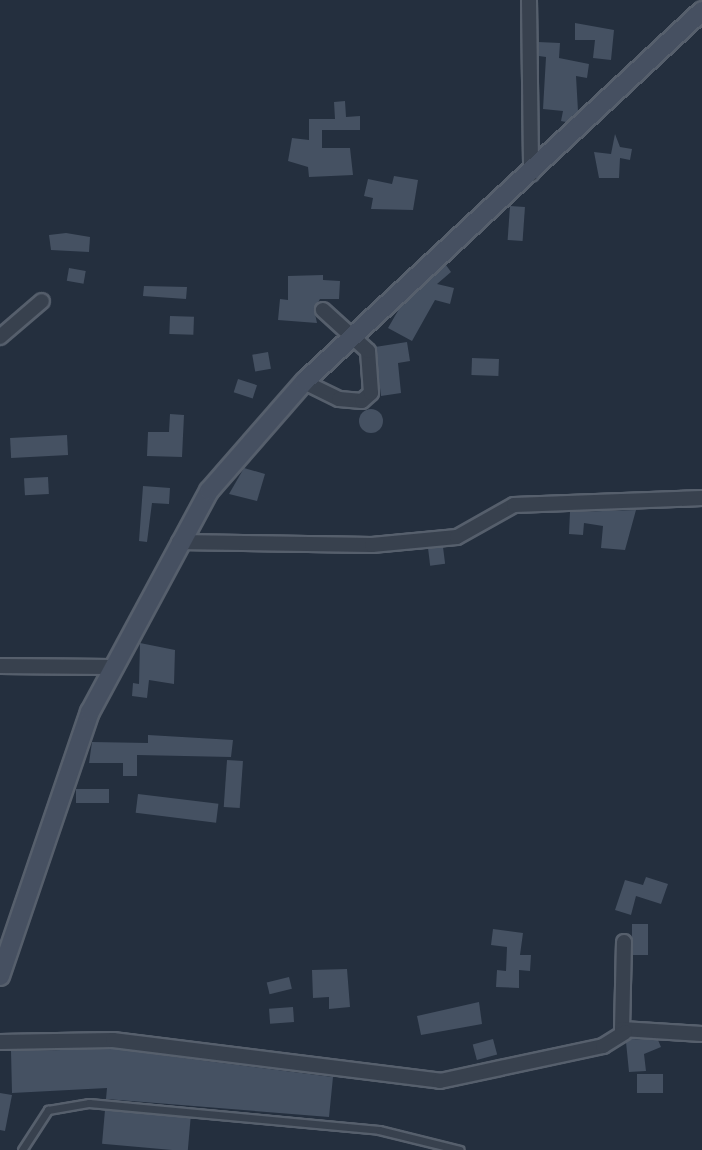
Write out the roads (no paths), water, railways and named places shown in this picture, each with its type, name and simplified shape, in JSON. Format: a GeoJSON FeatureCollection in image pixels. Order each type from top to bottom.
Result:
{"type":"FeatureCollection","features":[{"type":"Feature","properties":{"kind":"main road"},"geometry":{"type":"LineString","coordinates":[[0,976],[67,770],[110,668],[179,542],[225,470],[304,382],[531,174],[702,11]]}},
{"type":"Feature","properties":{"kind":"street"},"geometry":{"type":"LineString","coordinates":[[529,0],[531,174]]}},
{"type":"Feature","properties":{"kind":"street"},"geometry":{"type":"LineString","coordinates":[[0,337],[42,301]]}},
{"type":"Feature","properties":{"kind":"street"},"geometry":{"type":"LineString","coordinates":[[304,382],[339,399],[367,398],[372,365],[354,334],[323,310]]}},
{"type":"Feature","properties":{"kind":"street"},"geometry":{"type":"LineString","coordinates":[[179,542],[372,545],[457,537],[514,506],[702,498]]}},
{"type":"Feature","properties":{"kind":"street"},"geometry":{"type":"LineString","coordinates":[[0,666],[110,668]]}},
{"type":"Feature","properties":{"kind":"street"},"geometry":{"type":"LineString","coordinates":[[624,942],[619,1018],[625,1032]]}},
{"type":"Feature","properties":{"kind":"street"},"geometry":{"type":"LineString","coordinates":[[0,1042],[113,1040],[440,1081],[603,1046],[625,1032],[702,1034]]}},
{"type":"Feature","properties":{"kind":"lane"},"geometry":{"type":"LineString","coordinates":[[22,1150],[48,1110],[89,1102],[379,1130],[460,1150]]}}]}
